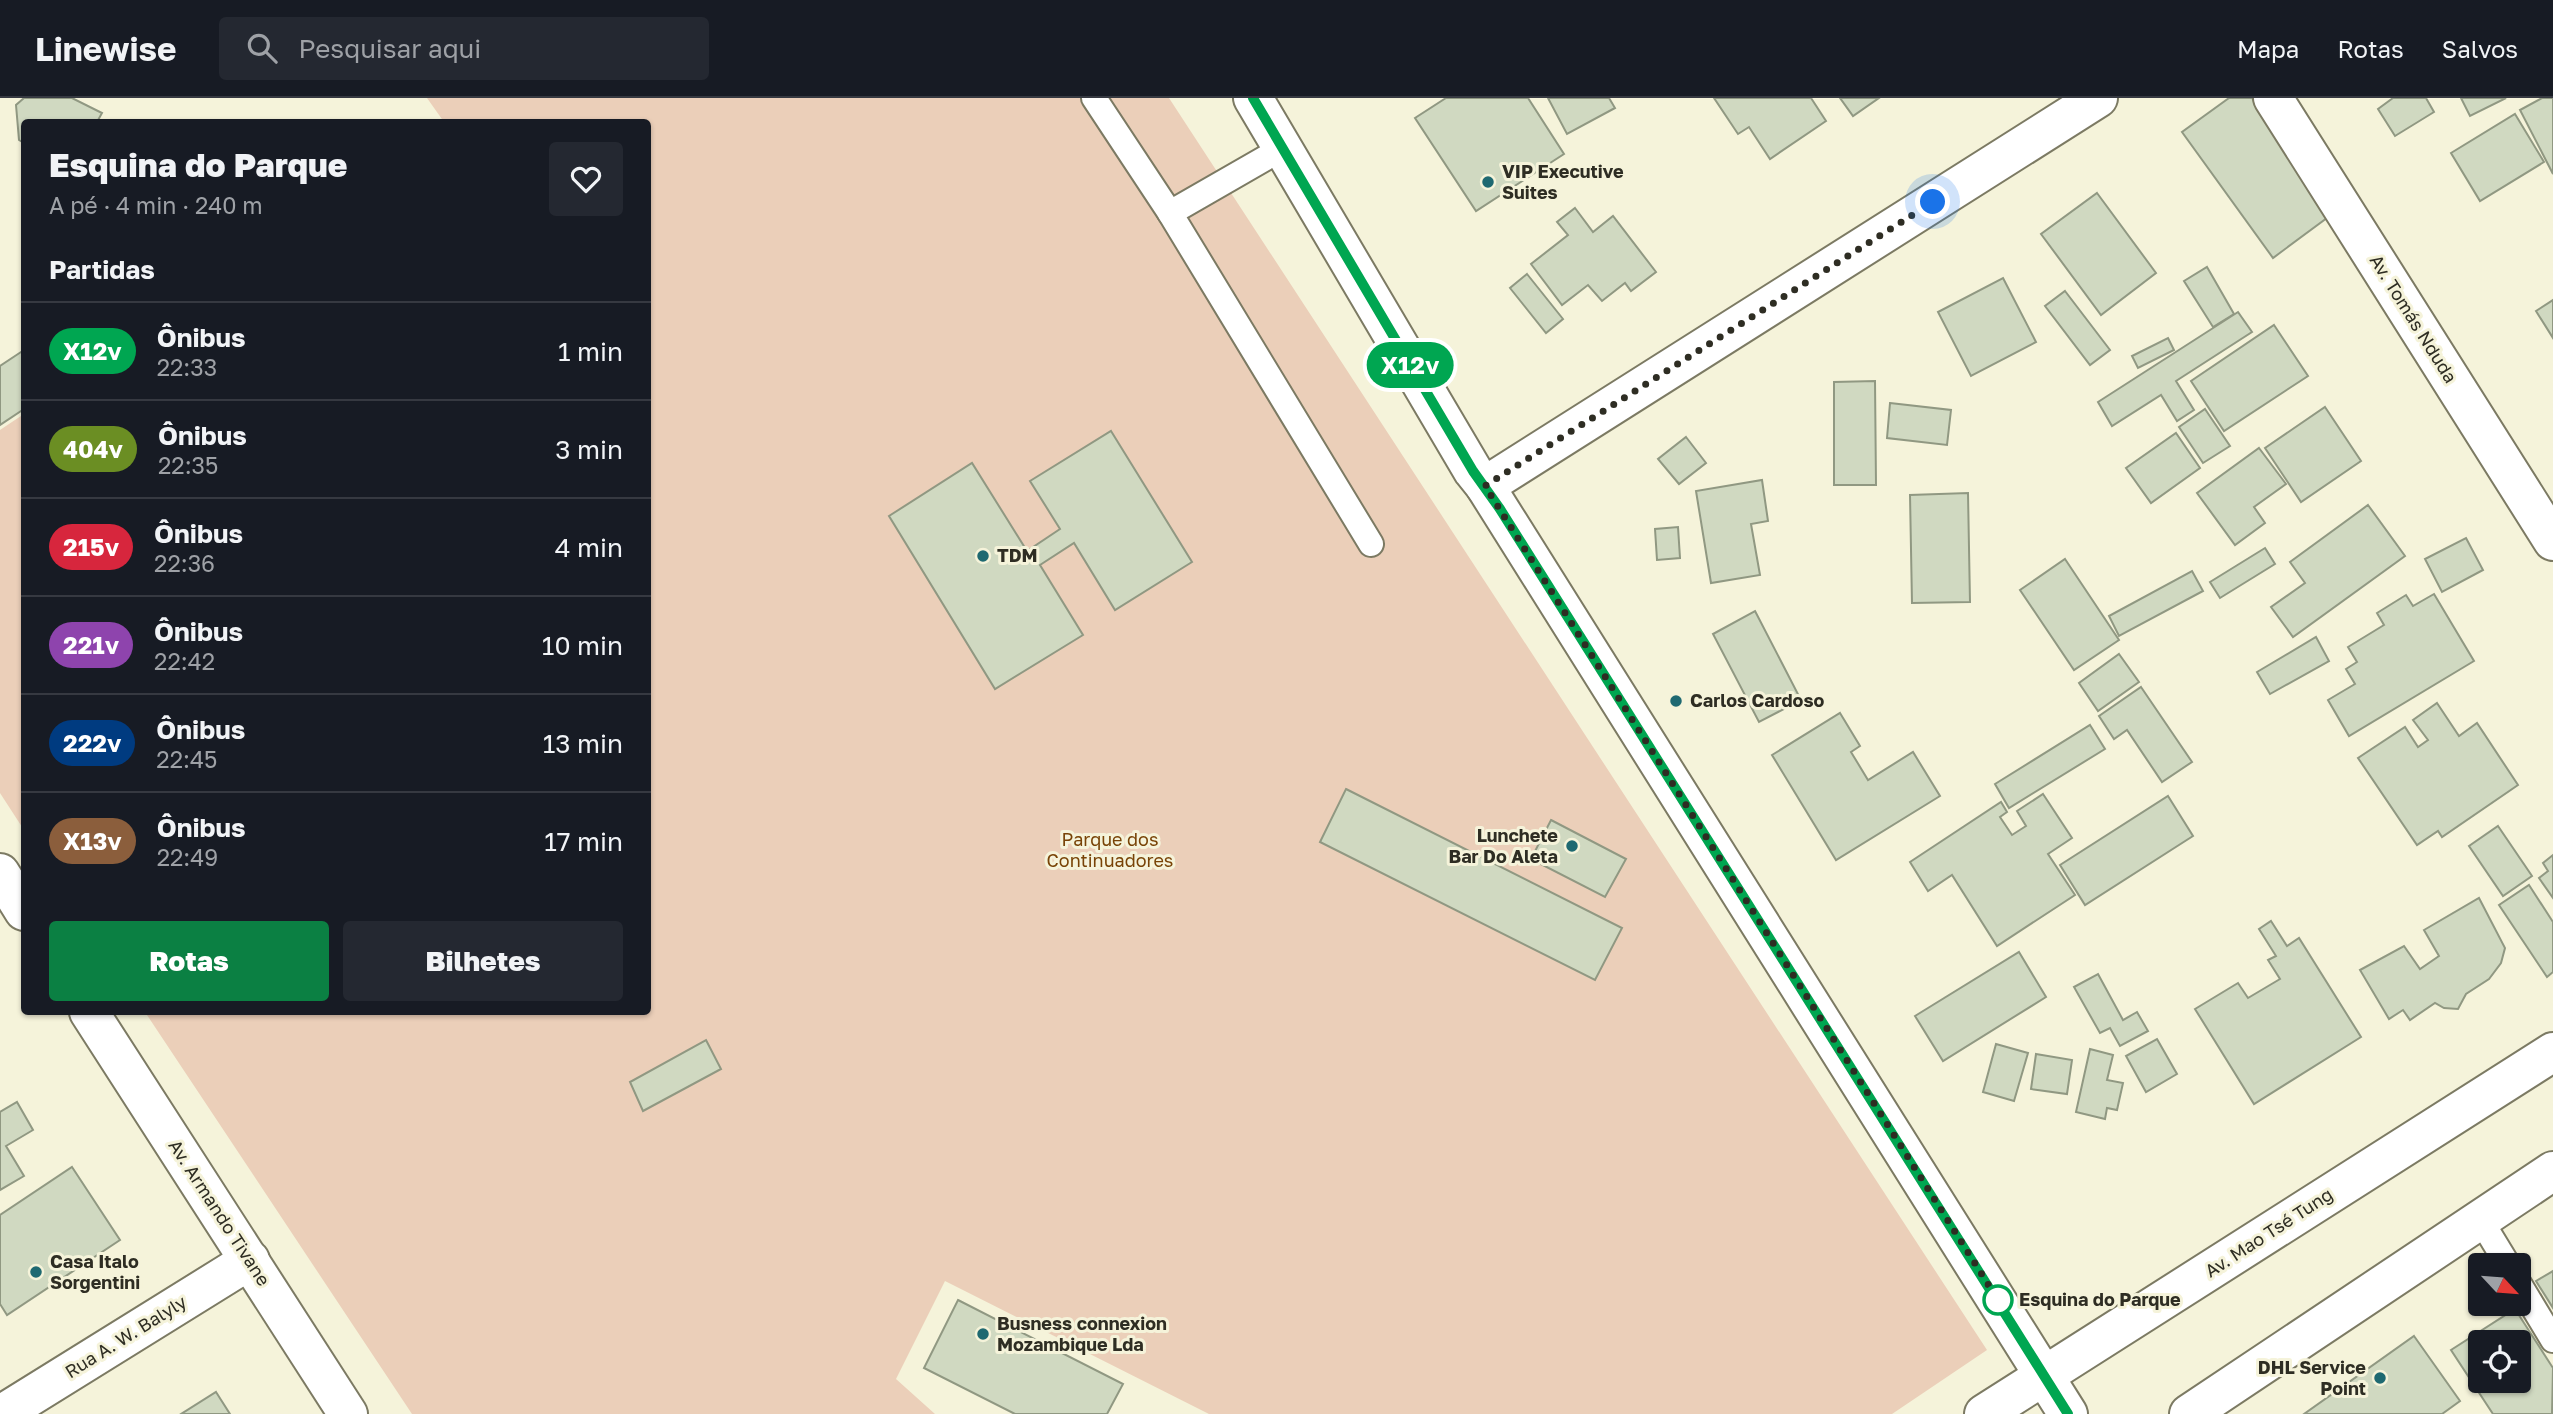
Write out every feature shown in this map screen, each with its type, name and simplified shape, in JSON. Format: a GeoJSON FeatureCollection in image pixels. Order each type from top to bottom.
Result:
{"type":"FeatureCollection","features":[{"type":"Feature","properties":{"kind":"street"},"geometry":{"type":"LineString","coordinates":[[1253,98],[1473,471],[1485,486],[2068,1414]]}},
{"type":"Feature","properties":{"kind":"street"},"geometry":{"type":"LineString","coordinates":[[1485,486],[2098,98]]}},
{"type":"Feature","properties":{"kind":"street","name":"Av. Tomás Nduda"},"geometry":{"type":"LineString","coordinates":[[2273,98],[2553,541]]}},
{"type":"Feature","properties":{"kind":"street"},"geometry":{"type":"LineString","coordinates":[[0,873],[21,906]]}},
{"type":"Feature","properties":{"kind":"street","name":"Av. Armando Tivane"},"geometry":{"type":"LineString","coordinates":[[91,1015],[348,1414]]}},
{"type":"Feature","properties":{"kind":"street","name":"Av. Mao Tsé Tung"},"geometry":{"type":"LineString","coordinates":[[1984,1414],[2553,1052]]}},
{"type":"Feature","properties":{"kind":"street"},"geometry":{"type":"LineString","coordinates":[[2189,1414],[2553,1171]]}},
{"type":"Feature","properties":{"kind":"street","name":"Rua A. W. Balyly"},"geometry":{"type":"LineString","coordinates":[[2,1414],[250,1260]]}},
{"type":"Feature","properties":{"kind":"lane"},"geometry":{"type":"LineString","coordinates":[[1094,98],[1170,213],[1371,544]]}},
{"type":"Feature","properties":{"kind":"lane"},"geometry":{"type":"LineString","coordinates":[[1170,213],[1283,148]]}},
{"type":"Feature","properties":{"kind":"lane"},"geometry":{"type":"LineString","coordinates":[[2480,1219],[2501,1253]]}},
{"type":"Feature","properties":{"kind":"lane"},"geometry":{"type":"LineString","coordinates":[[2531,1303],[2553,1339]]}},
{"type":"Feature","properties":{"kind":"green space","name":"Parque dos Continuadores"},"geometry":{"type":"Polygon","coordinates":[[[427,98],[1169,98],[1987,1350],[1892,1414],[1209,1414],[945,1281],[896,1379],[935,1414],[412,1414],[147,1015],[651,1015],[651,119],[442,119],[427,98]]]}},
{"type":"Feature","properties":{"kind":"green space"},"geometry":{"type":"Polygon","coordinates":[[[21,416],[21,825],[0,793],[0,430],[21,416]]]}},
{"type":"Feature","properties":{"kind":"building"},"geometry":{"type":"Polygon","coordinates":[[[24,98],[72,98],[102,113],[99,119],[21,119],[21,141],[16,105],[24,98]]]}},
{"type":"Feature","properties":{"kind":"building","name":"VIP Executive Suites"},"geometry":{"type":"Polygon","coordinates":[[[1446,98],[1528,98],[1564,154],[1476,211],[1415,118],[1446,98]]]}},
{"type":"Feature","properties":{"kind":"building"},"geometry":{"type":"Polygon","coordinates":[[[1548,98],[1609,98],[1615,108],[1567,134],[1548,98]]]}},
{"type":"Feature","properties":{"kind":"building"},"geometry":{"type":"Polygon","coordinates":[[[1714,98],[1811,98],[1826,121],[1770,159],[1749,127],[1738,134],[1714,98]]]}},
{"type":"Feature","properties":{"kind":"building"},"geometry":{"type":"Polygon","coordinates":[[[1840,98],[1879,98],[1853,116],[1840,98]]]}},
{"type":"Feature","properties":{"kind":"building"},"geometry":{"type":"Polygon","coordinates":[[[2229,98],[2252,98],[2335,212],[2273,258],[2182,132],[2229,98]]]}},
{"type":"Feature","properties":{"kind":"building"},"geometry":{"type":"Polygon","coordinates":[[[2393,98],[2426,98],[2434,112],[2395,136],[2378,109],[2393,98]]]}},
{"type":"Feature","properties":{"kind":"building"},"geometry":{"type":"Polygon","coordinates":[[[2461,98],[2506,98],[2470,116],[2461,98]]]}},
{"type":"Feature","properties":{"kind":"building"},"geometry":{"type":"Polygon","coordinates":[[[2542,98],[2553,98],[2553,174],[2520,110],[2542,98]]]}},
{"type":"Feature","properties":{"kind":"building"},"geometry":{"type":"Polygon","coordinates":[[[2515,114],[2544,162],[2480,201],[2451,153],[2515,114]]]}},
{"type":"Feature","properties":{"kind":"building"},"geometry":{"type":"Polygon","coordinates":[[[2097,193],[2156,273],[2101,315],[2041,234],[2097,193]]]}},
{"type":"Feature","properties":{"kind":"building"},"geometry":{"type":"Polygon","coordinates":[[[1575,208],[1593,232],[1613,216],[1656,272],[1631,291],[1625,283],[1602,301],[1588,285],[1562,305],[1531,264],[1568,235],[1557,222],[1575,208]]]}},
{"type":"Feature","properties":{"kind":"building"},"geometry":{"type":"Polygon","coordinates":[[[2207,267],[2234,314],[2213,327],[2184,281],[2207,267]]]}},
{"type":"Feature","properties":{"kind":"building"},"geometry":{"type":"Polygon","coordinates":[[[1527,274],[1563,319],[1546,333],[1510,288],[1527,274]]]}},
{"type":"Feature","properties":{"kind":"building"},"geometry":{"type":"Polygon","coordinates":[[[2003,278],[2036,342],[1971,376],[1938,312],[2003,278]]]}},
{"type":"Feature","properties":{"kind":"building"},"geometry":{"type":"Polygon","coordinates":[[[2065,291],[2110,350],[2090,365],[2045,306],[2065,291]]]}},
{"type":"Feature","properties":{"kind":"building"},"geometry":{"type":"Polygon","coordinates":[[[2553,300],[2553,338],[2536,311],[2553,300]]]}},
{"type":"Feature","properties":{"kind":"building"},"geometry":{"type":"Polygon","coordinates":[[[2238,312],[2252,332],[2176,381],[2194,410],[2177,421],[2161,395],[2112,426],[2098,402],[2238,312]]]}},
{"type":"Feature","properties":{"kind":"building"},"geometry":{"type":"Polygon","coordinates":[[[2274,325],[2308,376],[2224,431],[2191,381],[2274,325]]]}},
{"type":"Feature","properties":{"kind":"building"},"geometry":{"type":"Polygon","coordinates":[[[2168,338],[2174,350],[2138,368],[2132,356],[2168,338]]]}},
{"type":"Feature","properties":{"kind":"building"},"geometry":{"type":"Polygon","coordinates":[[[21,352],[21,411],[0,425],[0,366],[21,352]]]}},
{"type":"Feature","properties":{"kind":"building"},"geometry":{"type":"Polygon","coordinates":[[[1875,381],[1876,485],[1834,485],[1834,382],[1875,381]]]}},
{"type":"Feature","properties":{"kind":"building"},"geometry":{"type":"Polygon","coordinates":[[[1890,403],[1951,410],[1947,445],[1887,438],[1890,403]]]}},
{"type":"Feature","properties":{"kind":"building"},"geometry":{"type":"Polygon","coordinates":[[[2325,407],[2361,461],[2301,502],[2265,448],[2325,407]]]}},
{"type":"Feature","properties":{"kind":"building"},"geometry":{"type":"Polygon","coordinates":[[[2205,409],[2230,446],[2203,463],[2179,427],[2205,409]]]}},
{"type":"Feature","properties":{"kind":"building","name":"TDM"},"geometry":{"type":"Polygon","coordinates":[[[1111,431],[1192,562],[1115,610],[1074,543],[1040,565],[1083,635],[995,689],[889,516],[972,463],[1027,551],[1060,529],[1030,481],[1111,431]]]}},
{"type":"Feature","properties":{"kind":"building"},"geometry":{"type":"Polygon","coordinates":[[[2176,433],[2200,468],[2151,503],[2126,468],[2176,433]]]}},
{"type":"Feature","properties":{"kind":"building"},"geometry":{"type":"Polygon","coordinates":[[[1686,437],[1706,463],[1679,484],[1658,459],[1686,437]]]}},
{"type":"Feature","properties":{"kind":"building"},"geometry":{"type":"Polygon","coordinates":[[[2259,448],[2286,484],[2254,507],[2265,523],[2235,545],[2197,493],[2259,448]]]}},
{"type":"Feature","properties":{"kind":"building"},"geometry":{"type":"Polygon","coordinates":[[[1762,480],[1768,521],[1751,524],[1760,575],[1711,583],[1696,491],[1762,480]]]}},
{"type":"Feature","properties":{"kind":"building"},"geometry":{"type":"Polygon","coordinates":[[[1968,493],[1970,602],[1912,603],[1910,495],[1968,493]]]}},
{"type":"Feature","properties":{"kind":"building"},"geometry":{"type":"Polygon","coordinates":[[[2368,505],[2405,556],[2293,637],[2271,607],[2305,583],[2290,562],[2368,505]]]}},
{"type":"Feature","properties":{"kind":"building"},"geometry":{"type":"Polygon","coordinates":[[[1678,527],[1680,558],[1657,560],[1655,529],[1678,527]]]}},
{"type":"Feature","properties":{"kind":"building"},"geometry":{"type":"Polygon","coordinates":[[[2466,538],[2483,570],[2442,592],[2425,559],[2466,538]]]}},
{"type":"Feature","properties":{"kind":"building"},"geometry":{"type":"Polygon","coordinates":[[[2265,548],[2275,564],[2220,598],[2210,582],[2265,548]]]}},
{"type":"Feature","properties":{"kind":"building"},"geometry":{"type":"Polygon","coordinates":[[[2065,559],[2119,640],[2074,670],[2020,590],[2065,559]]]}},
{"type":"Feature","properties":{"kind":"building"},"geometry":{"type":"Polygon","coordinates":[[[2192,571],[2203,591],[2119,636],[2109,616],[2192,571]]]}},
{"type":"Feature","properties":{"kind":"building"},"geometry":{"type":"Polygon","coordinates":[[[2434,594],[2474,661],[2349,736],[2328,700],[2355,684],[2346,669],[2357,662],[2348,647],[2384,625],[2377,613],[2406,595],[2413,606],[2434,594]]]}},
{"type":"Feature","properties":{"kind":"building"},"geometry":{"type":"Polygon","coordinates":[[[1755,611],[1801,700],[1759,722],[1713,634],[1755,611]]]}},
{"type":"Feature","properties":{"kind":"building"},"geometry":{"type":"Polygon","coordinates":[[[2316,637],[2329,661],[2270,694],[2257,672],[2316,637]]]}},
{"type":"Feature","properties":{"kind":"building"},"geometry":{"type":"Polygon","coordinates":[[[2119,654],[2139,682],[2098,711],[2079,683],[2119,654]]]}},
{"type":"Feature","properties":{"kind":"building"},"geometry":{"type":"Polygon","coordinates":[[[2141,687],[2192,762],[2162,782],[2127,730],[2114,739],[2099,716],[2141,687]]]}},
{"type":"Feature","properties":{"kind":"building"},"geometry":{"type":"Polygon","coordinates":[[[2437,703],[2459,736],[2477,723],[2518,785],[2442,837],[2438,831],[2417,845],[2358,758],[2405,727],[2418,747],[2428,740],[2413,720],[2437,703]]]}},
{"type":"Feature","properties":{"kind":"building"},"geometry":{"type":"Polygon","coordinates":[[[1840,713],[1860,746],[1851,752],[1868,780],[1913,752],[1940,796],[1836,860],[1772,755],[1840,713]]]}},
{"type":"Feature","properties":{"kind":"building"},"geometry":{"type":"Polygon","coordinates":[[[2090,725],[2105,749],[2009,808],[1995,784],[2090,725]]]}},
{"type":"Feature","properties":{"kind":"building"},"geometry":{"type":"Polygon","coordinates":[[[1346,789],[1622,928],[1595,980],[1320,842],[1346,789]]]}},
{"type":"Feature","properties":{"kind":"building"},"geometry":{"type":"Polygon","coordinates":[[[2043,794],[2072,838],[2048,854],[2075,895],[1997,946],[1952,875],[1928,891],[1910,862],[2001,802],[2007,812],[2000,817],[2012,835],[2026,826],[2017,811],[2043,794]]]}},
{"type":"Feature","properties":{"kind":"building"},"geometry":{"type":"Polygon","coordinates":[[[2168,796],[2193,836],[2085,905],[2060,865],[2168,796]]]}},
{"type":"Feature","properties":{"kind":"building"},"geometry":{"type":"Polygon","coordinates":[[[1551,820],[1626,859],[1605,897],[1531,859],[1551,820]]]}},
{"type":"Feature","properties":{"kind":"building"},"geometry":{"type":"Polygon","coordinates":[[[2498,826],[2532,876],[2503,896],[2469,846],[2498,826]]]}},
{"type":"Feature","properties":{"kind":"building"},"geometry":{"type":"Polygon","coordinates":[[[2553,855],[2553,898],[2539,878],[2548,871],[2543,863],[2553,855]]]}},
{"type":"Feature","properties":{"kind":"building"},"geometry":{"type":"Polygon","coordinates":[[[2529,885],[2553,922],[2553,972],[2547,977],[2499,905],[2529,885]]]}},
{"type":"Feature","properties":{"kind":"building"},"geometry":{"type":"Polygon","coordinates":[[[2479,898],[2505,948],[2501,963],[2489,979],[2466,994],[2458,1009],[2444,1008],[2435,1003],[2410,1020],[2403,1010],[2389,1019],[2360,970],[2404,946],[2420,969],[2439,956],[2424,930],[2479,898]]]}},
{"type":"Feature","properties":{"kind":"building"},"geometry":{"type":"Polygon","coordinates":[[[2271,921],[2287,946],[2299,938],[2361,1037],[2254,1104],[2195,1009],[2238,983],[2248,998],[2280,979],[2268,960],[2276,956],[2259,929],[2271,921]]]}},
{"type":"Feature","properties":{"kind":"building"},"geometry":{"type":"Polygon","coordinates":[[[2019,952],[2046,997],[1943,1061],[1915,1016],[2019,952]]]}},
{"type":"Feature","properties":{"kind":"building"},"geometry":{"type":"Polygon","coordinates":[[[2098,974],[2123,1020],[2137,1012],[2148,1031],[2120,1046],[2110,1028],[2100,1033],[2074,987],[2098,974]]]}},
{"type":"Feature","properties":{"kind":"building"},"geometry":{"type":"Polygon","coordinates":[[[2157,1039],[2177,1074],[2146,1092],[2126,1056],[2157,1039]]]}},
{"type":"Feature","properties":{"kind":"building"},"geometry":{"type":"Polygon","coordinates":[[[706,1040],[721,1069],[643,1111],[630,1082],[706,1040]]]}},
{"type":"Feature","properties":{"kind":"building"},"geometry":{"type":"Polygon","coordinates":[[[1996,1044],[2028,1053],[2014,1101],[1983,1092],[1996,1044]]]}},
{"type":"Feature","properties":{"kind":"building"},"geometry":{"type":"Polygon","coordinates":[[[2090,1049],[2113,1055],[2107,1080],[2123,1083],[2117,1110],[2107,1108],[2105,1119],[2076,1112],[2090,1049]]]}},
{"type":"Feature","properties":{"kind":"building"},"geometry":{"type":"Polygon","coordinates":[[[2036,1054],[2072,1060],[2067,1094],[2031,1089],[2036,1054]]]}},
{"type":"Feature","properties":{"kind":"building"},"geometry":{"type":"Polygon","coordinates":[[[17,1102],[33,1130],[6,1146],[24,1176],[0,1190],[0,1112],[17,1102]]]}},
{"type":"Feature","properties":{"kind":"building","name":"Casa Italo Sorgentini"},"geometry":{"type":"Polygon","coordinates":[[[72,1167],[120,1240],[7,1315],[0,1304],[0,1215],[72,1167]]]}},
{"type":"Feature","properties":{"kind":"building"},"geometry":{"type":"Polygon","coordinates":[[[2553,1271],[2553,1308],[2536,1281],[2553,1271]]]}},
{"type":"Feature","properties":{"kind":"building","name":"Busness connexion Mozambique Lda"},"geometry":{"type":"Polygon","coordinates":[[[958,1300],[1123,1384],[1107,1414],[1015,1414],[924,1368],[958,1300]]]}},
{"type":"Feature","properties":{"kind":"building"},"geometry":{"type":"Polygon","coordinates":[[[2504,1316],[2520,1316],[2529,1330],[2482,1330],[2504,1316]]]}},
{"type":"Feature","properties":{"kind":"building"},"geometry":{"type":"Polygon","coordinates":[[[2531,1334],[2553,1368],[2552,1414],[2493,1414],[2479,1393],[2531,1393],[2531,1334]]]}},
{"type":"Feature","properties":{"kind":"building"},"geometry":{"type":"Polygon","coordinates":[[[2414,1336],[2460,1401],[2442,1414],[2304,1414],[2414,1336]]]}},
{"type":"Feature","properties":{"kind":"building"},"geometry":{"type":"Polygon","coordinates":[[[2468,1339],[2468,1376],[2451,1350],[2468,1339]]]}},
{"type":"Feature","properties":{"kind":"building"},"geometry":{"type":"Polygon","coordinates":[[[216,1392],[230,1414],[181,1414],[216,1392]]]}},
{"type":"Feature","properties":{"kind":"bus line","name":"X12v"},"geometry":{"type":"LineString","coordinates":[[1253,98],[1473,471],[1500,509],[2068,1414]]}},
{"type":"Feature","properties":{"kind":"place","name":"VIP Executive Suites"},"geometry":{"type":"Point","coordinates":[1488,182]}},
{"type":"Feature","properties":{"kind":"place","name":"TDM"},"geometry":{"type":"Point","coordinates":[983,556]}},
{"type":"Feature","properties":{"kind":"place","name":"Carlos Cardoso"},"geometry":{"type":"Point","coordinates":[1676,701]}},
{"type":"Feature","properties":{"kind":"place","name":"Lunchete Bar Do Aleta"},"geometry":{"type":"Point","coordinates":[1572,846]}},
{"type":"Feature","properties":{"kind":"place","name":"Casa Italo Sorgentini"},"geometry":{"type":"Point","coordinates":[36,1272]}},
{"type":"Feature","properties":{"kind":"place","name":"Esquina do Parque"},"geometry":{"type":"Point","coordinates":[1998,1300]}},
{"type":"Feature","properties":{"kind":"place","name":"Busness connexion Mozambique Lda"},"geometry":{"type":"Point","coordinates":[983,1334]}},
{"type":"Feature","properties":{"kind":"place","name":"DHL Service Point"},"geometry":{"type":"Point","coordinates":[2380,1378]}},
{"type":"Feature","properties":{"kind":"route"},"geometry":{"type":"LineString","coordinates":[[1933,202],[1485,486],[1998,1300]]}}]}
